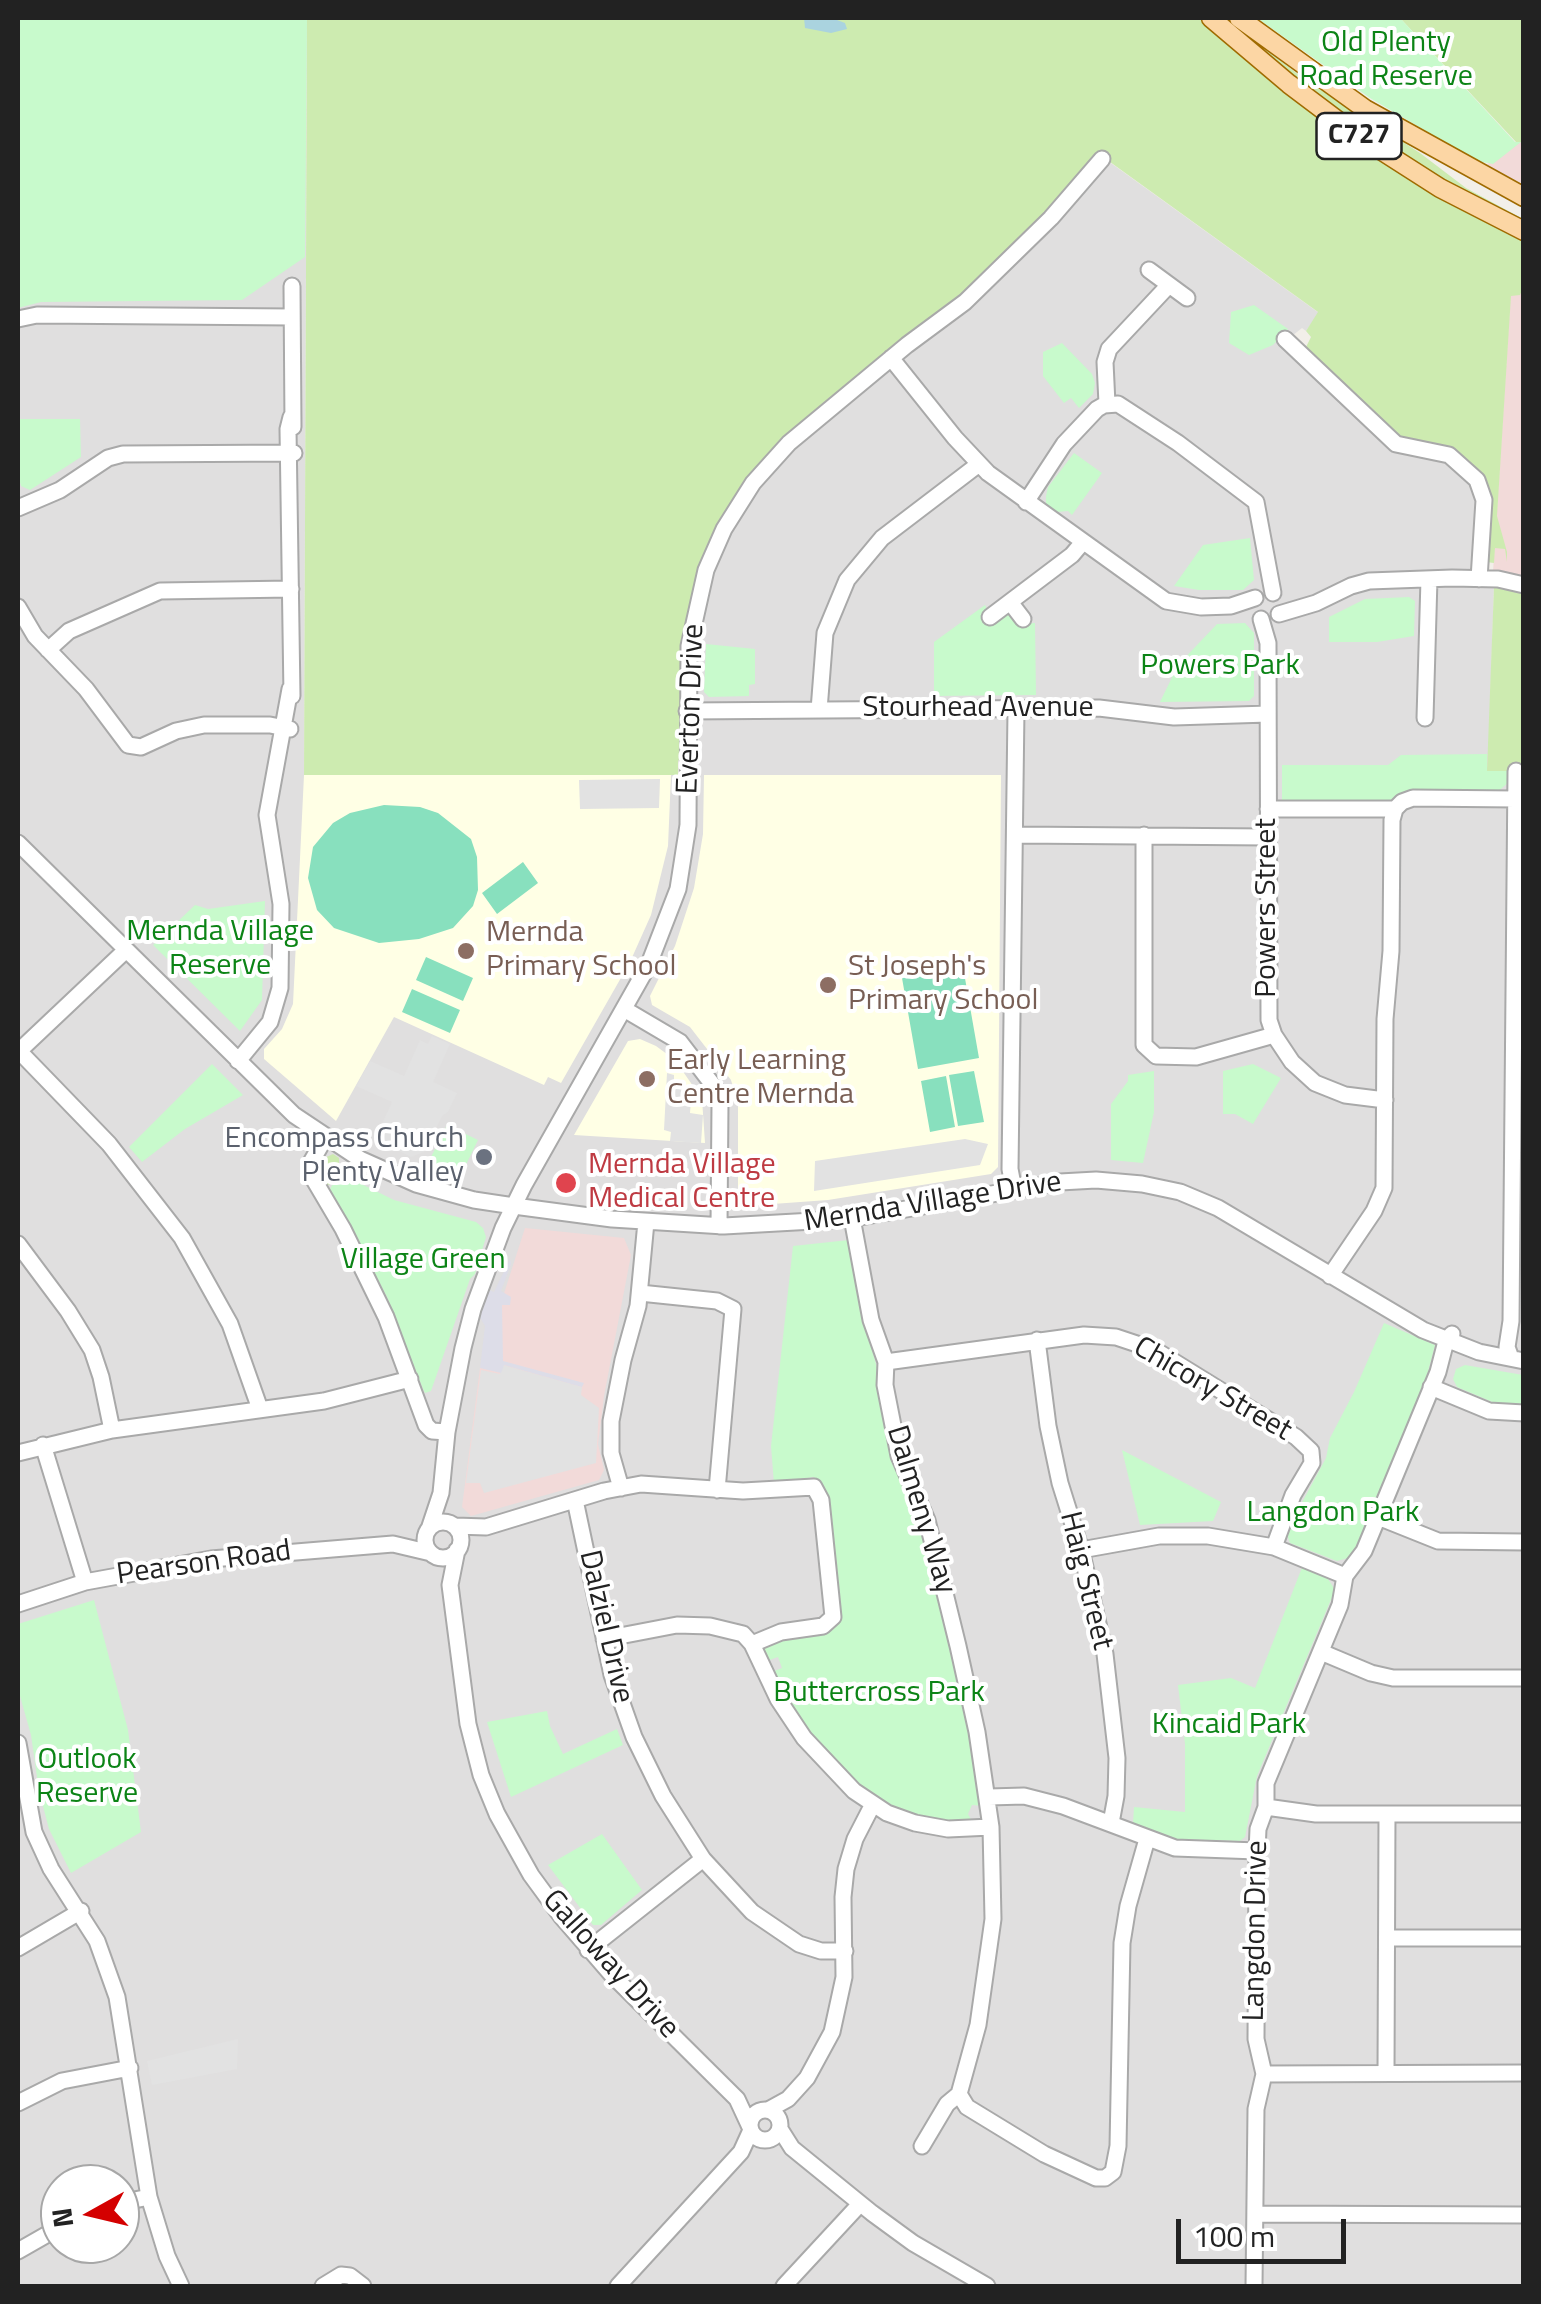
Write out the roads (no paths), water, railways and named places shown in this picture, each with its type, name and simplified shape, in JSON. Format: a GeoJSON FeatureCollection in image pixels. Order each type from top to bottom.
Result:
{"type":"FeatureCollection","features":[{"type":"Feature","properties":{"kind":"main road","name":"C727"},"geometry":{"type":"LineString","coordinates":[[1210,18],[1289,84],[1365,140],[1440,188],[1524,232]]}},
{"type":"Feature","properties":{"kind":"main road","name":"C727"},"geometry":{"type":"LineString","coordinates":[[1240,18],[1365,109],[1524,197]]}},
{"type":"Feature","properties":{"kind":"street","name":"Everton Drive"},"geometry":{"type":"LineString","coordinates":[[514,1206],[659,942],[678,889],[688,825],[692,623],[706,570],[724,529],[752,483],[790,442],[990,279],[1102,159]]}},
{"type":"Feature","properties":{"kind":"street"},"geometry":{"type":"LineString","coordinates":[[1149,270],[1187,298]]}},
{"type":"Feature","properties":{"kind":"street"},"geometry":{"type":"LineString","coordinates":[[234,1058],[275,1012],[280,988],[281,904],[267,816],[275,767],[287,728],[290,688],[292,286]]}},
{"type":"Feature","properties":{"kind":"street"},"geometry":{"type":"LineString","coordinates":[[1026,502],[1064,444],[1097,410],[1112,404],[1106,355],[1169,286]]}},
{"type":"Feature","properties":{"kind":"street"},"geometry":{"type":"LineString","coordinates":[[18,319],[55,315],[292,316]]}},
{"type":"Feature","properties":{"kind":"street"},"geometry":{"type":"LineString","coordinates":[[1295,340],[1396,444],[1449,455],[1476,480],[1484,500],[1479,579]]}},
{"type":"Feature","properties":{"kind":"street"},"geometry":{"type":"LineString","coordinates":[[891,358],[979,464],[1166,601],[1201,606],[1307,605],[1360,582],[1479,579],[1524,585]]}},
{"type":"Feature","properties":{"kind":"street","name":"Powers Street"},"geometry":{"type":"LineString","coordinates":[[1112,404],[1252,498],[1261,517],[1267,567],[1268,643],[1267,991],[1274,1035],[1292,1062],[1316,1083],[1346,1095],[1385,1100]]}},
{"type":"Feature","properties":{"kind":"street"},"geometry":{"type":"LineString","coordinates":[[18,508],[60,490],[108,458],[123,454],[291,454]]}},
{"type":"Feature","properties":{"kind":"street"},"geometry":{"type":"LineString","coordinates":[[819,710],[825,633],[847,580],[882,538],[979,464]]}},
{"type":"Feature","properties":{"kind":"street"},"geometry":{"type":"LineString","coordinates":[[990,617],[1072,555],[1083,542]]}},
{"type":"Feature","properties":{"kind":"street"},"geometry":{"type":"LineString","coordinates":[[1425,718],[1428,579]]}},
{"type":"Feature","properties":{"kind":"street"},"geometry":{"type":"LineString","coordinates":[[48,650],[69,631],[160,591],[291,589]]}},
{"type":"Feature","properties":{"kind":"street"},"geometry":{"type":"LineString","coordinates":[[1010,602],[1023,619]]}},
{"type":"Feature","properties":{"kind":"street"},"geometry":{"type":"LineString","coordinates":[[18,607],[48,650],[86,689],[124,742],[133,747],[194,726],[287,728]]}},
{"type":"Feature","properties":{"kind":"street","name":"Stourhead Avenue"},"geometry":{"type":"LineString","coordinates":[[688,711],[1116,709],[1186,718],[1268,714]]}},
{"type":"Feature","properties":{"kind":"street"},"geometry":{"type":"LineString","coordinates":[[1016,710],[1013,1148],[1018,1189]]}},
{"type":"Feature","properties":{"kind":"street"},"geometry":{"type":"LineString","coordinates":[[1516,772],[1518,1103],[1512,1321],[1516,1353]]}},
{"type":"Feature","properties":{"kind":"street"},"geometry":{"type":"LineString","coordinates":[[1333,1278],[1382,1196],[1394,814],[1413,798],[1516,799]]}},
{"type":"Feature","properties":{"kind":"street"},"geometry":{"type":"LineString","coordinates":[[1268,809],[1366,809],[1394,814]]}},
{"type":"Feature","properties":{"kind":"street"},"geometry":{"type":"LineString","coordinates":[[1016,835],[1268,836]]}},
{"type":"Feature","properties":{"kind":"street"},"geometry":{"type":"LineString","coordinates":[[1144,836],[1144,1045],[1156,1056],[1196,1058],[1274,1035]]}},
{"type":"Feature","properties":{"kind":"street","name":"Mernda Village Drive"},"geometry":{"type":"LineString","coordinates":[[18,842],[294,1115],[369,1164],[416,1184],[514,1206],[646,1222],[720,1226],[852,1218],[1018,1189],[1096,1180],[1173,1190],[1218,1208],[1407,1321],[1451,1340],[1516,1353]]}},
{"type":"Feature","properties":{"kind":"street"},"geometry":{"type":"LineString","coordinates":[[123,947],[18,1052],[109,1144],[182,1238],[230,1324],[260,1410]]}},
{"type":"Feature","properties":{"kind":"street"},"geometry":{"type":"LineString","coordinates":[[624,1008],[680,1042],[716,1089],[720,1102],[720,1226]]}},
{"type":"Feature","properties":{"kind":"street"},"geometry":{"type":"LineString","coordinates":[[325,1138],[310,1164],[310,1173],[367,1276],[426,1425],[447,1432]]}},
{"type":"Feature","properties":{"kind":"street"},"geometry":{"type":"LineString","coordinates":[[486,1527],[448,1556],[432,1554],[426,1543],[441,1493],[447,1432],[473,1310],[514,1206]]}},
{"type":"Feature","properties":{"kind":"street","name":"Dalmeny Way"},"geometry":{"type":"LineString","coordinates":[[852,1218],[871,1320],[886,1362],[885,1386],[899,1456],[937,1554],[989,1797],[992,1919],[978,2025],[959,2094],[947,2104],[922,2146]]}},
{"type":"Feature","properties":{"kind":"street"},"geometry":{"type":"LineString","coordinates":[[621,1488],[612,1453],[611,1421],[640,1293],[646,1222]]}},
{"type":"Feature","properties":{"kind":"street"},"geometry":{"type":"LineString","coordinates":[[18,1244],[92,1350],[112,1430]]}},
{"type":"Feature","properties":{"kind":"street"},"geometry":{"type":"LineString","coordinates":[[640,1293],[717,1301],[732,1309],[717,1490]]}},
{"type":"Feature","properties":{"kind":"street","name":"Chicory Street"},"geometry":{"type":"LineString","coordinates":[[886,1362],[1100,1335],[1155,1350],[1306,1444],[1311,1451],[1312,1463],[1294,1495],[1274,1547]]}},
{"type":"Feature","properties":{"kind":"street","name":"Haig Street"},"geometry":{"type":"LineString","coordinates":[[1037,1340],[1060,1484],[1081,1550],[1105,1654],[1117,1758],[1116,1796],[1110,1823]]}},
{"type":"Feature","properties":{"kind":"street","name":"Langdon Drive"},"geometry":{"type":"LineString","coordinates":[[1254,2286],[1256,2109],[1264,2074],[1256,2039],[1257,1852],[1269,1775],[1321,1652],[1342,1597],[1345,1576],[1364,1551],[1451,1340]]}},
{"type":"Feature","properties":{"kind":"street"},"geometry":{"type":"LineString","coordinates":[[1435,1379],[1488,1411],[1524,1413]]}},
{"type":"Feature","properties":{"kind":"street"},"geometry":{"type":"LineString","coordinates":[[18,1452],[112,1430],[324,1400],[410,1380]]}},
{"type":"Feature","properties":{"kind":"street"},"geometry":{"type":"LineString","coordinates":[[43,1445],[86,1582]]}},
{"type":"Feature","properties":{"kind":"street"},"geometry":{"type":"LineString","coordinates":[[428,1530],[438,1522],[486,1527],[621,1488],[665,1484],[717,1490],[806,1485],[816,1489],[821,1500],[833,1617],[823,1626],[780,1632],[752,1644]]}},
{"type":"Feature","properties":{"kind":"street"},"geometry":{"type":"LineString","coordinates":[[441,1493],[460,1537],[458,1549]]}},
{"type":"Feature","properties":{"kind":"street","name":"Dalziel Drive"},"geometry":{"type":"LineString","coordinates":[[575,1500],[621,1704],[648,1766],[703,1859],[752,1912],[786,1938],[811,1949],[844,1951]]}},
{"type":"Feature","properties":{"kind":"street"},"geometry":{"type":"LineString","coordinates":[[1378,1517],[1438,1541],[1524,1542]]}},
{"type":"Feature","properties":{"kind":"street","name":"Pearson Road"},"geometry":{"type":"LineString","coordinates":[[18,1604],[86,1582],[211,1559],[393,1544],[428,1530]]}},
{"type":"Feature","properties":{"kind":"street"},"geometry":{"type":"LineString","coordinates":[[1081,1550],[1186,1535],[1231,1538],[1274,1547],[1345,1576]]}},
{"type":"Feature","properties":{"kind":"street","name":"Pearson Road"},"geometry":{"type":"LineString","coordinates":[[393,1544],[432,1554]]}},
{"type":"Feature","properties":{"kind":"street","name":"Galloway Drive"},"geometry":{"type":"LineString","coordinates":[[458,1549],[450,1585],[468,1724],[486,1790],[531,1875],[588,1950],[736,2098],[758,2134]]}},
{"type":"Feature","properties":{"kind":"street","name":"Galloway Drive"},"geometry":{"type":"LineString","coordinates":[[432,1554],[450,1585]]}},
{"type":"Feature","properties":{"kind":"street"},"geometry":{"type":"LineString","coordinates":[[604,1639],[690,1625],[736,1631],[752,1644],[778,1699],[804,1738],[837,1775],[873,1804],[900,1818],[933,1827],[991,1827]]}},
{"type":"Feature","properties":{"kind":"street"},"geometry":{"type":"LineString","coordinates":[[1321,1652],[1370,1673],[1393,1678],[1524,1678]]}},
{"type":"Feature","properties":{"kind":"street"},"geometry":{"type":"LineString","coordinates":[[18,1743],[21,1796],[42,1852],[80,1911],[110,1974],[123,2018],[150,2197],[167,2256],[181,2286]]}},
{"type":"Feature","properties":{"kind":"street"},"geometry":{"type":"LineString","coordinates":[[989,1797],[1024,1796],[1175,1848],[1257,1852]]}},
{"type":"Feature","properties":{"kind":"street"},"geometry":{"type":"LineString","coordinates":[[758,2134],[755,2114],[788,2099],[807,2078],[832,2032],[842,1991],[846,1869],[855,1839],[873,1804]]}},
{"type":"Feature","properties":{"kind":"street"},"geometry":{"type":"LineString","coordinates":[[1266,1807],[1316,1814],[1524,1814]]}},
{"type":"Feature","properties":{"kind":"street"},"geometry":{"type":"LineString","coordinates":[[1386,2073],[1387,1814]]}},
{"type":"Feature","properties":{"kind":"street"},"geometry":{"type":"LineString","coordinates":[[959,2094],[967,2106],[1044,2154],[1096,2178],[1110,2176],[1118,2146],[1122,1943],[1147,1839]]}},
{"type":"Feature","properties":{"kind":"street"},"geometry":{"type":"LineString","coordinates":[[588,1950],[703,1859]]}},
{"type":"Feature","properties":{"kind":"street"},"geometry":{"type":"LineString","coordinates":[[18,1948],[80,1911]]}},
{"type":"Feature","properties":{"kind":"street"},"geometry":{"type":"LineString","coordinates":[[1387,1938],[1524,1938]]}},
{"type":"Feature","properties":{"kind":"street"},"geometry":{"type":"LineString","coordinates":[[18,2103],[72,2078],[130,2068]]}},
{"type":"Feature","properties":{"kind":"street"},"geometry":{"type":"LineString","coordinates":[[1264,2074],[1524,2073]]}},
{"type":"Feature","properties":{"kind":"street","name":"Galloway Drive"},"geometry":{"type":"LineString","coordinates":[[736,2098],[766,2110]]}},
{"type":"Feature","properties":{"kind":"street"},"geometry":{"type":"LineString","coordinates":[[758,2134],[776,2136],[788,2099]]}},
{"type":"Feature","properties":{"kind":"street"},"geometry":{"type":"LineString","coordinates":[[766,2110],[777,2115],[792,2148]]}},
{"type":"Feature","properties":{"kind":"street"},"geometry":{"type":"LineString","coordinates":[[758,2134],[792,2148],[955,2278],[988,2286]]}},
{"type":"Feature","properties":{"kind":"street"},"geometry":{"type":"LineString","coordinates":[[618,2286],[758,2134]]}},
{"type":"Feature","properties":{"kind":"street"},"geometry":{"type":"LineString","coordinates":[[140,2199],[150,2197]]}},
{"type":"Feature","properties":{"kind":"street"},"geometry":{"type":"LineString","coordinates":[[784,2286],[860,2204]]}},
{"type":"Feature","properties":{"kind":"street"},"geometry":{"type":"LineString","coordinates":[[1256,2214],[1524,2215]]}},
{"type":"Feature","properties":{"kind":"street"},"geometry":{"type":"LineString","coordinates":[[18,2251],[40,2239]]}},
{"type":"Feature","properties":{"kind":"street"},"geometry":{"type":"LineString","coordinates":[[323,2286],[345,2275],[363,2286]]}},
{"type":"Feature","properties":{"kind":"water"},"geometry":{"type":"Polygon","coordinates":[[[804,18],[837,20],[845,23],[847,29],[831,33],[805,28],[804,18]]]}},
{"type":"Feature","properties":{"kind":"place","name":"Mernda Primary School"},"geometry":{"type":"Point","coordinates":[466,951]}},
{"type":"Feature","properties":{"kind":"place","name":"St Joseph's Primary School"},"geometry":{"type":"Point","coordinates":[828,985]}},
{"type":"Feature","properties":{"kind":"place","name":"Early Learning Centre Mernda"},"geometry":{"type":"Point","coordinates":[647,1079]}},
{"type":"Feature","properties":{"kind":"place","name":"Encompass Church Plenty Valley"},"geometry":{"type":"Point","coordinates":[484,1157]}},
{"type":"Feature","properties":{"kind":"place","name":"Mernda Village Medical Centre"},"geometry":{"type":"Point","coordinates":[566,1183]}},
{"type":"Feature","properties":{"kind":"park label","name":"Old Plenty Road Reserve"},"geometry":{"type":"Point","coordinates":[1386,61]}},
{"type":"Feature","properties":{"kind":"park label","name":"Powers Park"},"geometry":{"type":"Point","coordinates":[1220,667]}},
{"type":"Feature","properties":{"kind":"park label","name":"Mernda Village Reserve"},"geometry":{"type":"Point","coordinates":[220,950]}},
{"type":"Feature","properties":{"kind":"park label","name":"Village Green"},"geometry":{"type":"Point","coordinates":[423,1261]}},
{"type":"Feature","properties":{"kind":"park label","name":"Langdon Park"},"geometry":{"type":"Point","coordinates":[1333,1514]}},
{"type":"Feature","properties":{"kind":"park label","name":"Buttercross Park"},"geometry":{"type":"Point","coordinates":[879,1694]}},
{"type":"Feature","properties":{"kind":"park label","name":"Kincaid Park"},"geometry":{"type":"Point","coordinates":[1229,1726]}},
{"type":"Feature","properties":{"kind":"park label","name":"Outlook Reserve"},"geometry":{"type":"Point","coordinates":[87,1778]}}]}
